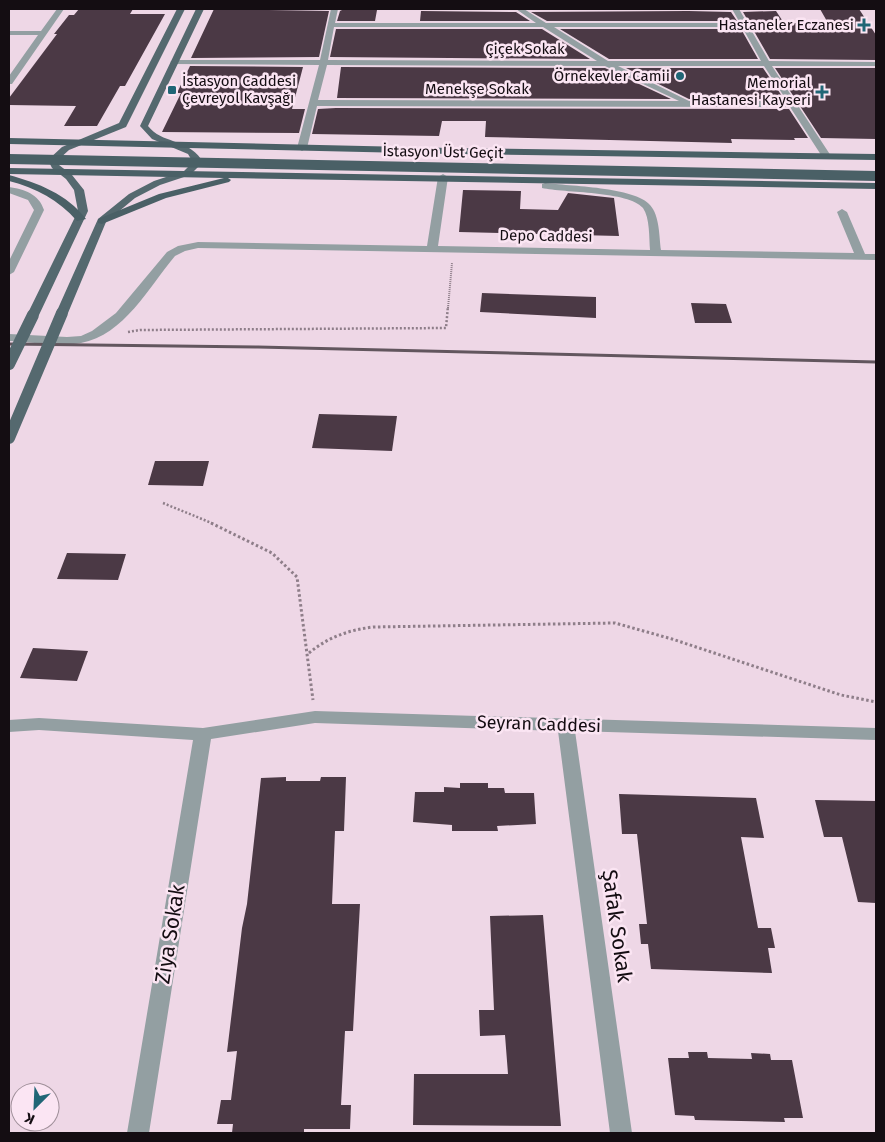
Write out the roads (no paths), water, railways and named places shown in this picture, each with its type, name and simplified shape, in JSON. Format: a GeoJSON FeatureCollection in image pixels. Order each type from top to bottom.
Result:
{"type":"FeatureCollection","features":[{"type":"Feature","properties":{"kind":"highway"},"geometry":{"type":"LineString","coordinates":[[9,141],[302,148],[876,157]]}},
{"type":"Feature","properties":{"kind":"highway","name":"İstasyon Üst Geçit"},"geometry":{"type":"LineString","coordinates":[[9,151],[876,168]]}},
{"type":"Feature","properties":{"kind":"highway","name":"İstasyon Üst Geçit"},"geometry":{"type":"LineString","coordinates":[[9,159],[876,176]]}},
{"type":"Feature","properties":{"kind":"highway"},"geometry":{"type":"LineString","coordinates":[[9,171],[443,177],[876,186]]}},
{"type":"Feature","properties":{"kind":"highway"},"geometry":{"type":"LineString","coordinates":[[102,221],[143,202],[191,187],[239,178],[295,175]]}},
{"type":"Feature","properties":{"kind":"highway"},"geometry":{"type":"LineString","coordinates":[[9,178],[54,195],[74,210],[81,219]]}},
{"type":"Feature","properties":{"kind":"main road"},"geometry":{"type":"LineString","coordinates":[[9,364],[81,219],[81,196],[75,183],[55,166],[55,156],[65,149],[109,134],[123,125],[181,9]]}},
{"type":"Feature","properties":{"kind":"main road"},"geometry":{"type":"LineString","coordinates":[[9,438],[102,221],[132,196],[157,183],[187,173],[196,162],[194,155],[186,149],[151,136],[144,126],[200,9]]}},
{"type":"Feature","properties":{"kind":"street"},"geometry":{"type":"LineString","coordinates":[[9,82],[60,9]]}},
{"type":"Feature","properties":{"kind":"street"},"geometry":{"type":"LineString","coordinates":[[302,148],[324,62],[334,9]]}},
{"type":"Feature","properties":{"kind":"street"},"geometry":{"type":"LineString","coordinates":[[519,9],[606,63],[689,103]]}},
{"type":"Feature","properties":{"kind":"street"},"geometry":{"type":"LineString","coordinates":[[736,9],[766,63],[826,156]]}},
{"type":"Feature","properties":{"kind":"street"},"geometry":{"type":"LineString","coordinates":[[332,25],[745,25]]}},
{"type":"Feature","properties":{"kind":"street"},"geometry":{"type":"LineString","coordinates":[[9,33],[42,33]]}},
{"type":"Feature","properties":{"kind":"street","name":"Çiçek Sokak"},"geometry":{"type":"LineString","coordinates":[[174,62],[876,64]]}},
{"type":"Feature","properties":{"kind":"street","name":"Menekşe Sokak"},"geometry":{"type":"LineString","coordinates":[[313,102],[792,104]]}},
{"type":"Feature","properties":{"kind":"street"},"geometry":{"type":"LineString","coordinates":[[432,249],[443,177]]}},
{"type":"Feature","properties":{"kind":"street"},"geometry":{"type":"LineString","coordinates":[[545,186],[623,196],[640,201],[648,209],[656,253]]}},
{"type":"Feature","properties":{"kind":"street"},"geometry":{"type":"LineString","coordinates":[[9,190],[33,198],[39,210],[9,272]]}},
{"type":"Feature","properties":{"kind":"street"},"geometry":{"type":"LineString","coordinates":[[842,212],[861,257]]}},
{"type":"Feature","properties":{"kind":"street","name":"Depo Caddesi"},"geometry":{"type":"LineString","coordinates":[[9,338],[80,340],[98,333],[116,319],[171,254],[190,246],[876,257]]}},
{"type":"Feature","properties":{"kind":"street","name":"Seyran Caddesi"},"geometry":{"type":"LineString","coordinates":[[9,726],[39,724],[203,734],[315,717],[876,734]]}},
{"type":"Feature","properties":{"kind":"street","name":"Şafak Sokak"},"geometry":{"type":"LineString","coordinates":[[566,725],[621,1133]]}},
{"type":"Feature","properties":{"kind":"street","name":"Ziya Sokak"},"geometry":{"type":"LineString","coordinates":[[138,1133],[203,734]]}},
{"type":"Feature","properties":{"kind":"railway"},"geometry":{"type":"LineString","coordinates":[[9,344],[258,347],[876,362]]}},
{"type":"Feature","properties":{"kind":"place","name":"Hastaneler Eczanesi"},"geometry":{"type":"Point","coordinates":[864,25]}},
{"type":"Feature","properties":{"kind":"place","name":"Örnekevler Camii"},"geometry":{"type":"Point","coordinates":[680,76]}},
{"type":"Feature","properties":{"kind":"place","name":"İstasyon Caddesi Çevreyol Kavşağı"},"geometry":{"type":"Point","coordinates":[172,90]}},
{"type":"Feature","properties":{"kind":"place","name":"Memorial Hastanesi Kayseri"},"geometry":{"type":"Point","coordinates":[822,92]}}]}
